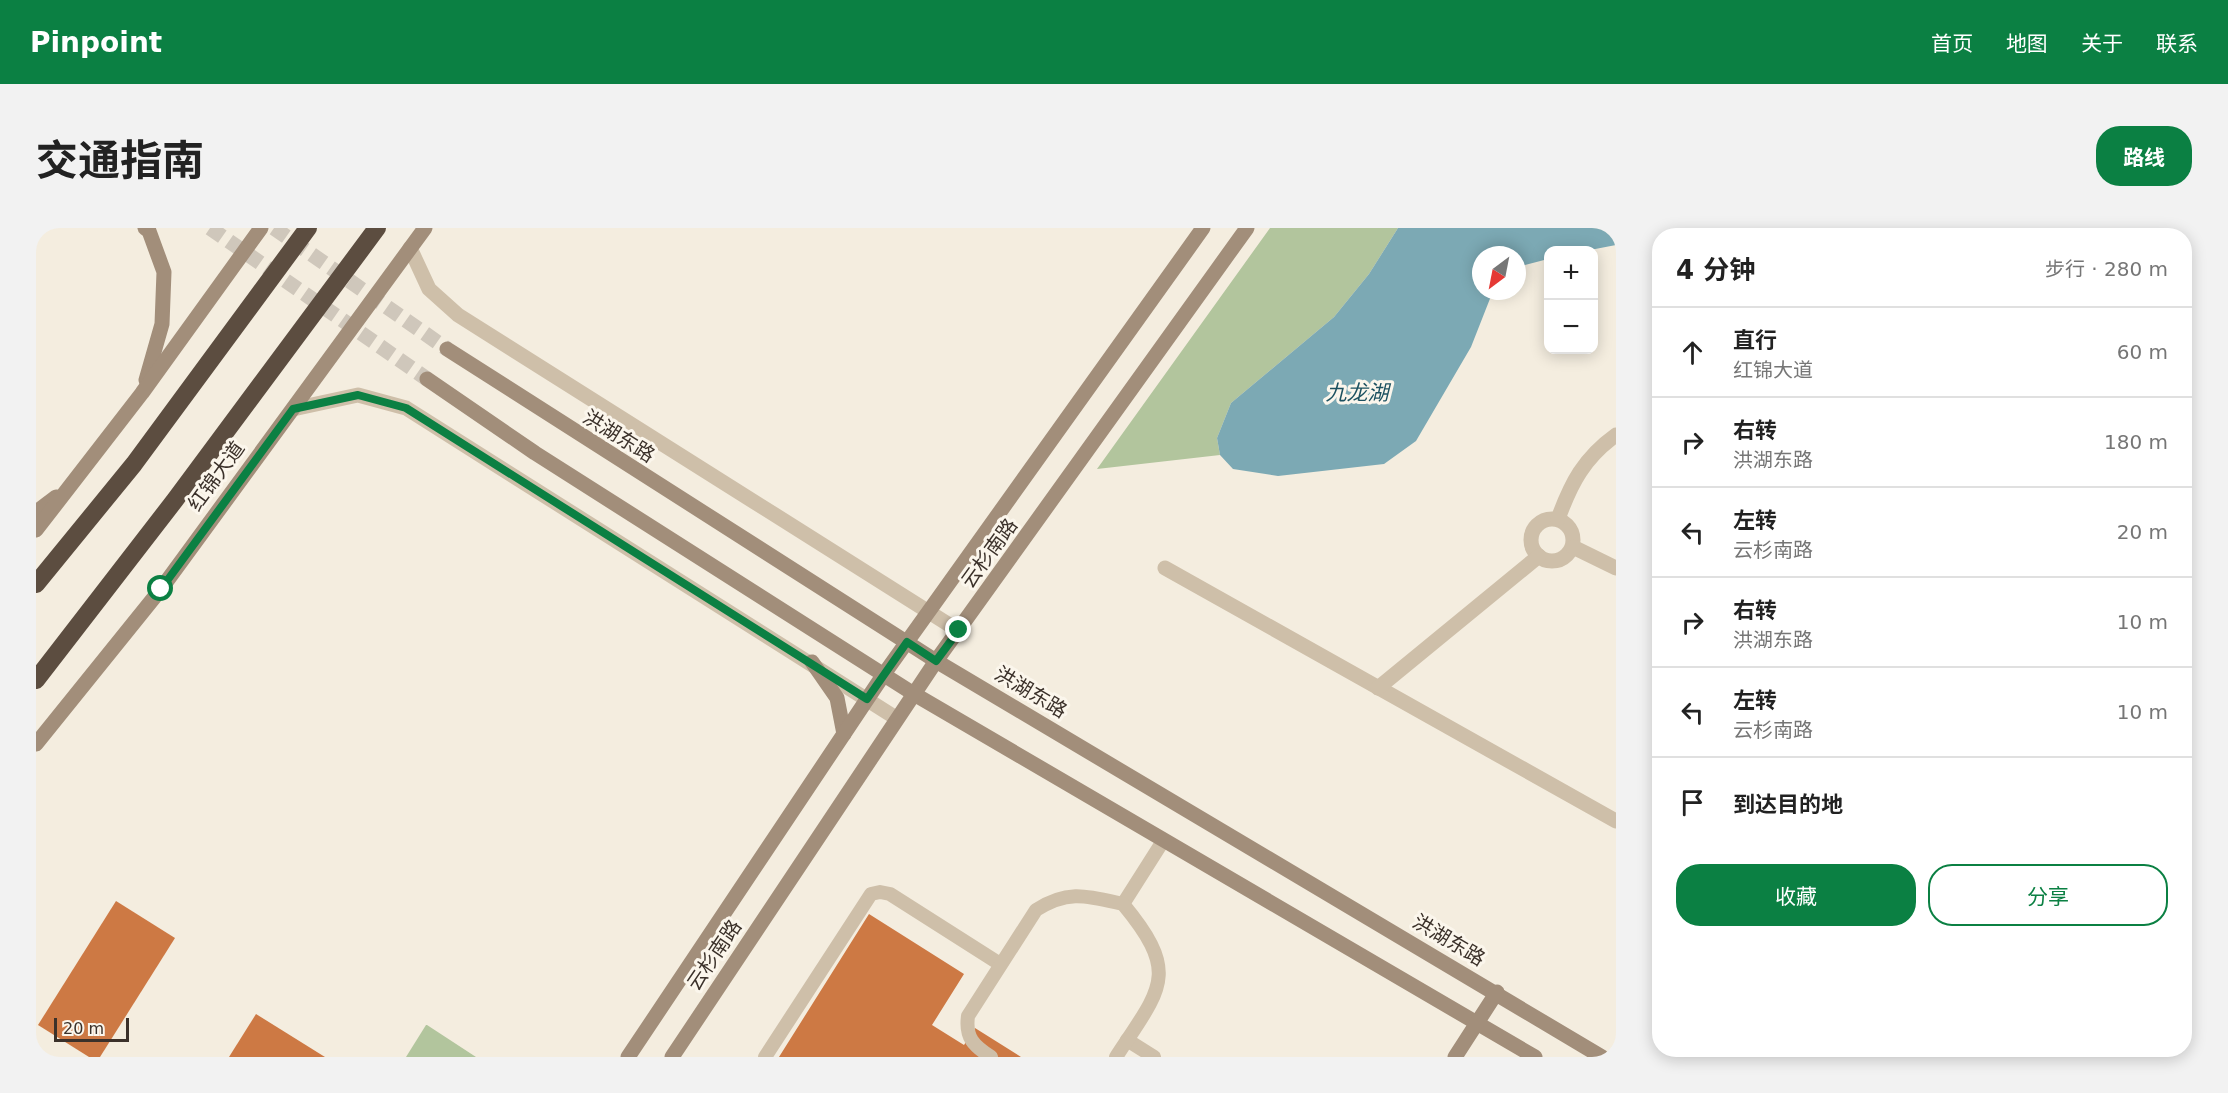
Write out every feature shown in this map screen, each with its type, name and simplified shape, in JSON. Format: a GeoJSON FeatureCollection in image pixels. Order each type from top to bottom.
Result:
{"type":"FeatureCollection","features":[{"type":"Feature","properties":{"kind":"highway"},"geometry":{"type":"LineString","coordinates":[[36,584],[134,464],[308,228]]}},
{"type":"Feature","properties":{"kind":"highway","name":"红锦大道"},"geometry":{"type":"LineString","coordinates":[[36,680],[244,408],[377,228]]}},
{"type":"Feature","properties":{"kind":"main road"},"geometry":{"type":"LineString","coordinates":[[142,393],[162,324],[164,272],[149,231],[145,228]]}},
{"type":"Feature","properties":{"kind":"main road"},"geometry":{"type":"LineString","coordinates":[[36,530],[75,483],[261,228]]}},
{"type":"Feature","properties":{"kind":"main road","name":"红锦大道"},"geometry":{"type":"LineString","coordinates":[[36,744],[161,589],[425,228]]}},
{"type":"Feature","properties":{"kind":"main road","name":"云杉南路"},"geometry":{"type":"LineString","coordinates":[[628,1057],[884,674],[1203,228]]}},
{"type":"Feature","properties":{"kind":"main road","name":"云杉南路"},"geometry":{"type":"LineString","coordinates":[[672,1057],[896,718],[1247,228]]}},
{"type":"Feature","properties":{"kind":"main road","name":"洪湖东路"},"geometry":{"type":"LineString","coordinates":[[447,349],[936,661],[1497,992],[1602,1057]]}},
{"type":"Feature","properties":{"kind":"main road"},"geometry":{"type":"LineString","coordinates":[[427,378],[535,453],[914,694],[1536,1057]]}},
{"type":"Feature","properties":{"kind":"main road"},"geometry":{"type":"LineString","coordinates":[[36,512],[75,483]]}},
{"type":"Feature","properties":{"kind":"main road"},"geometry":{"type":"LineString","coordinates":[[812,662],[837,699],[844,734]]}},
{"type":"Feature","properties":{"kind":"main road"},"geometry":{"type":"LineString","coordinates":[[1455,1057],[1497,992]]}},
{"type":"Feature","properties":{"kind":"street","name":"洪湖东路"},"geometry":{"type":"LineString","coordinates":[[410,248],[429,289],[458,315],[959,630]]}},
{"type":"Feature","properties":{"kind":"street"},"geometry":{"type":"LineString","coordinates":[[293,409],[358,395],[406,408],[812,662],[896,718]]}},
{"type":"Feature","properties":{"kind":"street"},"geometry":{"type":"LineString","coordinates":[[1558,519],[1572,483],[1584,464],[1616,435]]}},
{"type":"Feature","properties":{"kind":"street"},"geometry":{"type":"LineString","coordinates":[[1558,519],[1573,534],[1573,547],[1569,553],[1558,560],[1545,560],[1539,556],[1531,544],[1533,530],[1544,520],[1558,519]]}},
{"type":"Feature","properties":{"kind":"street"},"geometry":{"type":"LineString","coordinates":[[1573,547],[1616,568]]}},
{"type":"Feature","properties":{"kind":"street"},"geometry":{"type":"LineString","coordinates":[[1378,688],[1539,556]]}},
{"type":"Feature","properties":{"kind":"street"},"geometry":{"type":"LineString","coordinates":[[1165,568],[1616,821]]}},
{"type":"Feature","properties":{"kind":"lane"},"geometry":{"type":"LineString","coordinates":[[1123,904],[1163,841]]}},
{"type":"Feature","properties":{"kind":"lane"},"geometry":{"type":"LineString","coordinates":[[765,1057],[871,894],[880,892],[890,894],[1000,964]]}},
{"type":"Feature","properties":{"kind":"lane"},"geometry":{"type":"LineString","coordinates":[[991,1057],[975,1047],[967,1028],[968,1016],[1036,910],[1051,900],[1072,895],[1123,904],[1146,932],[1156,949],[1160,969],[1159,986],[1116,1057]]}},
{"type":"Feature","properties":{"kind":"lane"},"geometry":{"type":"LineString","coordinates":[[1127,1040],[1154,1057]]}},
{"type":"Feature","properties":{"kind":"green space"},"geometry":{"type":"Polygon","coordinates":[[[1270,228],[1398,228],[1369,274],[1334,317],[1231,403],[1217,438],[1220,455],[1097,469],[1270,228]]]}},
{"type":"Feature","properties":{"kind":"green space"},"geometry":{"type":"Polygon","coordinates":[[[427,1025],[476,1057],[406,1057],[427,1025]]]}},
{"type":"Feature","properties":{"kind":"water","name":"九龙湖"},"geometry":{"type":"Polygon","coordinates":[[[1398,228],[1616,228],[1616,245],[1598,248],[1598,246],[1544,246],[1544,260],[1526,265],[1526,246],[1472,246],[1472,300],[1489,300],[1471,347],[1416,441],[1384,464],[1278,476],[1233,469],[1220,455],[1217,438],[1231,403],[1334,317],[1369,274],[1398,228]]]}},
{"type":"Feature","properties":{"kind":"building"},"geometry":{"type":"Polygon","coordinates":[[[116,901],[175,938],[100,1057],[89,1057],[38,1025],[116,901]]]}},
{"type":"Feature","properties":{"kind":"building"},"geometry":{"type":"Polygon","coordinates":[[[869,914],[964,974],[932,1025],[964,1045],[975,1028],[1021,1057],[779,1057],[869,914]]]}},
{"type":"Feature","properties":{"kind":"building"},"geometry":{"type":"Polygon","coordinates":[[[256,1014],[325,1057],[229,1057],[256,1014]]]}},
{"type":"Feature","properties":{"kind":"tunnel"},"geometry":{"type":"LineString","coordinates":[[210,228],[427,379]]}},
{"type":"Feature","properties":{"kind":"tunnel"},"geometry":{"type":"LineString","coordinates":[[274,228],[447,349]]}},
{"type":"Feature","properties":{"kind":"route"},"geometry":{"type":"LineString","coordinates":[[161,589],[293,409],[358,395],[406,408],[812,662],[867,699],[907,642],[936,661],[959,630]]}}]}
